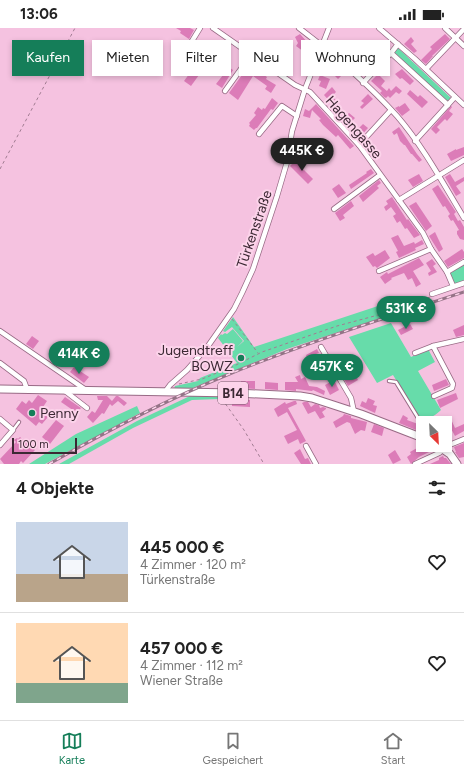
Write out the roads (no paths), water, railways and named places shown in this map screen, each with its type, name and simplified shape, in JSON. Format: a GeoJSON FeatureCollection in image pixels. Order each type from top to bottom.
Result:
{"type":"FeatureCollection","features":[{"type":"Feature","properties":{"kind":"main road","name":"B14"},"geometry":{"type":"LineString","coordinates":[[0,389],[86,390],[168,388],[300,396],[312,398],[354,412],[416,435]]}},
{"type":"Feature","properties":{"kind":"main road"},"geometry":{"type":"LineString","coordinates":[[447,452],[457,464]]}},
{"type":"Feature","properties":{"kind":"street"},"geometry":{"type":"LineString","coordinates":[[193,40],[200,28]]}},
{"type":"Feature","properties":{"kind":"street","name":"Hagengasse"},"geometry":{"type":"LineString","coordinates":[[213,28],[239,46]]}},
{"type":"Feature","properties":{"kind":"street"},"geometry":{"type":"LineString","coordinates":[[299,28],[314,40]]}},
{"type":"Feature","properties":{"kind":"street","name":"Türkenstraße"},"geometry":{"type":"LineString","coordinates":[[323,40],[328,28]]}},
{"type":"Feature","properties":{"kind":"street"},"geometry":{"type":"LineString","coordinates":[[379,28],[426,69],[464,106]]}},
{"type":"Feature","properties":{"kind":"street"},"geometry":{"type":"LineString","coordinates":[[445,28],[464,46]]}},
{"type":"Feature","properties":{"kind":"street"},"geometry":{"type":"LineString","coordinates":[[426,69],[464,29]]}},
{"type":"Feature","properties":{"kind":"street"},"geometry":{"type":"LineString","coordinates":[[363,83],[398,44]]}},
{"type":"Feature","properties":{"kind":"street"},"geometry":{"type":"LineString","coordinates":[[391,52],[448,105]]}},
{"type":"Feature","properties":{"kind":"street"},"geometry":{"type":"LineString","coordinates":[[225,91],[239,72]]}},
{"type":"Feature","properties":{"kind":"street","name":"Hagengasse"},"geometry":{"type":"LineString","coordinates":[[282,76],[295,85],[310,92],[359,145],[423,233],[431,249],[447,272],[453,286]]}},
{"type":"Feature","properties":{"kind":"street","name":"Türkenstraße"},"geometry":{"type":"LineString","coordinates":[[168,388],[191,366],[208,346],[224,324],[242,293],[277,196],[287,162],[292,131],[310,76]]}},
{"type":"Feature","properties":{"kind":"street"},"geometry":{"type":"LineString","coordinates":[[355,76],[391,110],[415,141],[463,215]]}},
{"type":"Feature","properties":{"kind":"street"},"geometry":{"type":"LineString","coordinates":[[415,141],[455,97]]}},
{"type":"Feature","properties":{"kind":"street"},"geometry":{"type":"LineString","coordinates":[[259,134],[282,106],[297,116]]}},
{"type":"Feature","properties":{"kind":"street"},"geometry":{"type":"LineString","coordinates":[[359,145],[391,110]]}},
{"type":"Feature","properties":{"kind":"street"},"geometry":{"type":"LineString","coordinates":[[399,200],[464,160]]}},
{"type":"Feature","properties":{"kind":"street"},"geometry":{"type":"LineString","coordinates":[[334,209],[380,174]]}},
{"type":"Feature","properties":{"kind":"street"},"geometry":{"type":"LineString","coordinates":[[379,271],[431,249]]}},
{"type":"Feature","properties":{"kind":"street"},"geometry":{"type":"LineString","coordinates":[[447,272],[464,262]]}},
{"type":"Feature","properties":{"kind":"street"},"geometry":{"type":"LineString","coordinates":[[432,294],[464,283]]}},
{"type":"Feature","properties":{"kind":"street"},"geometry":{"type":"LineString","coordinates":[[0,331],[86,390]]}},
{"type":"Feature","properties":{"kind":"street"},"geometry":{"type":"LineString","coordinates":[[415,353],[433,346],[464,338]]}},
{"type":"Feature","properties":{"kind":"street"},"geometry":{"type":"LineString","coordinates":[[433,346],[453,384],[452,388],[434,396]]}},
{"type":"Feature","properties":{"kind":"street"},"geometry":{"type":"LineString","coordinates":[[321,347],[351,398],[354,412]]}},
{"type":"Feature","properties":{"kind":"street"},"geometry":{"type":"LineString","coordinates":[[0,363],[24,381],[27,389]]}},
{"type":"Feature","properties":{"kind":"street"},"geometry":{"type":"LineString","coordinates":[[64,390],[87,408]]}},
{"type":"Feature","properties":{"kind":"street"},"geometry":{"type":"LineString","coordinates":[[0,419],[12,430],[0,445]]}},
{"type":"Feature","properties":{"kind":"street"},"geometry":{"type":"LineString","coordinates":[[452,444],[464,439]]}},
{"type":"Feature","properties":{"kind":"street"},"geometry":{"type":"LineString","coordinates":[[306,446],[316,464]]}},
{"type":"Feature","properties":{"kind":"street"},"geometry":{"type":"LineString","coordinates":[[415,464],[439,452]]}},
{"type":"Feature","properties":{"kind":"lane"},"geometry":{"type":"LineString","coordinates":[[389,381],[396,382],[417,416]]}},
{"type":"Feature","properties":{"kind":"lane"},"geometry":{"type":"LineString","coordinates":[[12,430],[18,422]]}},
{"type":"Feature","properties":{"kind":"railway"},"geometry":{"type":"LineString","coordinates":[[49,464],[137,416],[227,375],[315,342],[464,292]]}},
{"type":"Feature","properties":{"kind":"place","name":"Jugendtreff BOWZ"},"geometry":{"type":"Point","coordinates":[241,358]}},
{"type":"Feature","properties":{"kind":"place","name":"Penny"},"geometry":{"type":"Point","coordinates":[32,413]}}]}
